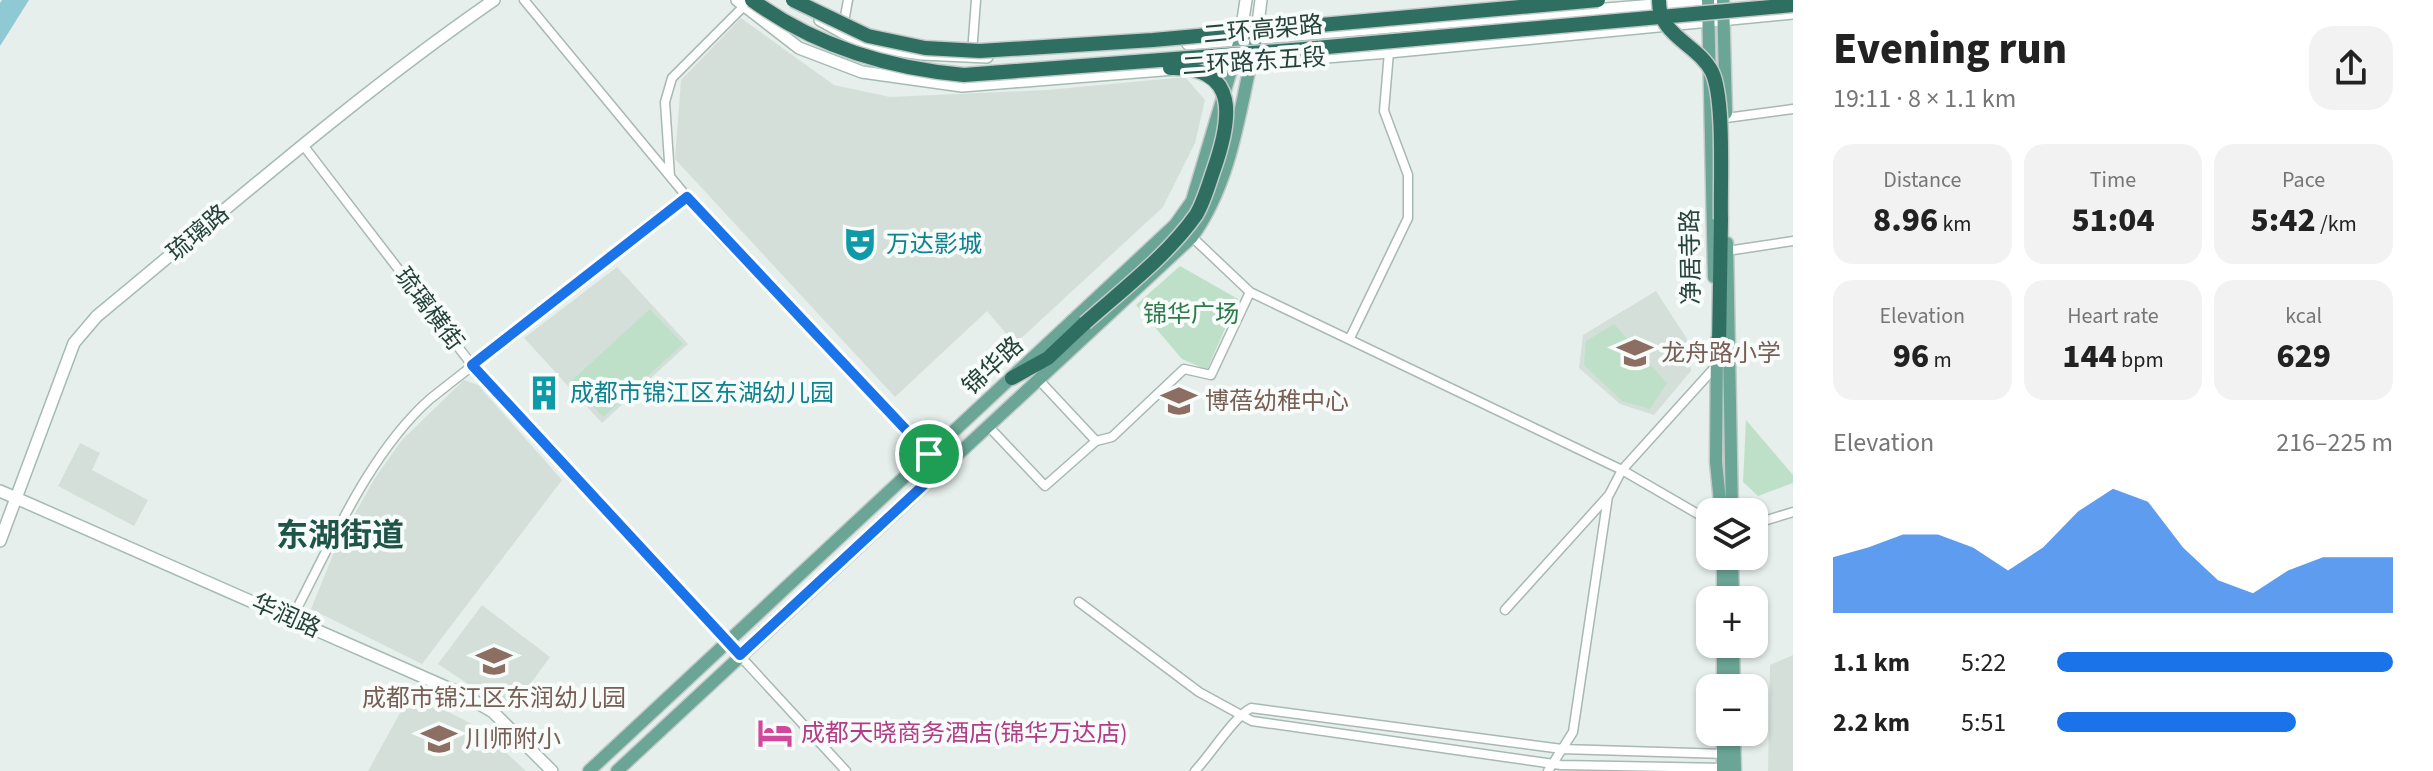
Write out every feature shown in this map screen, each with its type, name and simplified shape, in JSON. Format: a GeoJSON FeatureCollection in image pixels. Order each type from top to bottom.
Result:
{"type":"FeatureCollection","features":[{"type":"Feature","properties":{"kind":"highway","name":"二环高架路"},"geometry":{"type":"LineString","coordinates":[[793,0],[868,36],[925,48],[980,51],[1153,40],[1598,0]]}},
{"type":"Feature","properties":{"kind":"highway"},"geometry":{"type":"LineString","coordinates":[[1659,0],[1665,24],[1704,60],[1716,83],[1721,219],[1719,346]]}},
{"type":"Feature","properties":{"kind":"highway","name":"二环高架路"},"geometry":{"type":"LineString","coordinates":[[744,2],[818,40],[916,71],[964,75],[1793,5]]}},
{"type":"Feature","properties":{"kind":"highway"},"geometry":{"type":"LineString","coordinates":[[1012,378],[1048,358],[1145,269],[1197,214],[1223,143],[1227,103],[1222,86],[1196,69],[1071,75],[1034,71]]}},
{"type":"Feature","properties":{"kind":"main road","name":"琉璃路"},"geometry":{"type":"LineString","coordinates":[[0,541],[74,343],[97,316],[303,145],[430,44],[494,0]]}},
{"type":"Feature","properties":{"kind":"main road","name":"二环路东五段"},"geometry":{"type":"LineString","coordinates":[[783,0],[867,46],[972,58],[1256,39],[1710,0]]}},
{"type":"Feature","properties":{"kind":"main road"},"geometry":{"type":"LineString","coordinates":[[1240,40],[1246,0]]}},
{"type":"Feature","properties":{"kind":"main road"},"geometry":{"type":"LineString","coordinates":[[1256,39],[1261,0]]}},
{"type":"Feature","properties":{"kind":"main road","name":"净居寺路"},"geometry":{"type":"LineString","coordinates":[[1710,0],[1716,22],[1726,118],[1732,498]]}},
{"type":"Feature","properties":{"kind":"main road"},"geometry":{"type":"LineString","coordinates":[[1716,22],[1723,0]]}},
{"type":"Feature","properties":{"kind":"main road","name":"二环路东五段"},"geometry":{"type":"LineString","coordinates":[[744,2],[799,48],[862,72],[962,86],[1389,52],[1793,13]]}},
{"type":"Feature","properties":{"kind":"main road","name":"净居寺路"},"geometry":{"type":"LineString","coordinates":[[1716,22],[1715,326],[1719,346],[1716,366],[1716,462],[1720,498]]}},
{"type":"Feature","properties":{"kind":"main road","name":"锦华路"},"geometry":{"type":"LineString","coordinates":[[617,771],[1192,237],[1208,214],[1228,163],[1256,39]]}},
{"type":"Feature","properties":{"kind":"main road","name":"锦华路"},"geometry":{"type":"LineString","coordinates":[[589,771],[1175,225],[1192,201],[1240,40]]}},
{"type":"Feature","properties":{"kind":"main road","name":"华润路"},"geometry":{"type":"LineString","coordinates":[[0,491],[464,695],[493,712],[552,771]]}},
{"type":"Feature","properties":{"kind":"main road"},"geometry":{"type":"LineString","coordinates":[[1727,746],[1729,754]]}},
{"type":"Feature","properties":{"kind":"main road"},"geometry":{"type":"LineString","coordinates":[[1729,770],[1731,746]]}},
{"type":"Feature","properties":{"kind":"street"},"geometry":{"type":"LineString","coordinates":[[524,0],[670,178],[942,468]]}},
{"type":"Feature","properties":{"kind":"street"},"geometry":{"type":"LineString","coordinates":[[842,32],[848,0]]}},
{"type":"Feature","properties":{"kind":"street"},"geometry":{"type":"LineString","coordinates":[[972,58],[976,0]]}},
{"type":"Feature","properties":{"kind":"street"},"geometry":{"type":"LineString","coordinates":[[1444,0],[1446,21]]}},
{"type":"Feature","properties":{"kind":"street"},"geometry":{"type":"LineString","coordinates":[[670,178],[665,102],[672,78],[744,2]]}},
{"type":"Feature","properties":{"kind":"street"},"geometry":{"type":"LineString","coordinates":[[1350,338],[1408,218],[1408,175],[1384,111],[1389,52]]}},
{"type":"Feature","properties":{"kind":"street"},"geometry":{"type":"LineString","coordinates":[[1726,118],[1793,109]]}},
{"type":"Feature","properties":{"kind":"street","name":"琉璃横街"},"geometry":{"type":"LineString","coordinates":[[303,145],[472,365],[846,771]]}},
{"type":"Feature","properties":{"kind":"street"},"geometry":{"type":"LineString","coordinates":[[292,618],[338,532],[397,434],[417,410],[687,197]]}},
{"type":"Feature","properties":{"kind":"street"},"geometry":{"type":"LineString","coordinates":[[1192,237],[1250,292],[1622,470],[1696,513]]}},
{"type":"Feature","properties":{"kind":"street"},"geometry":{"type":"LineString","coordinates":[[1727,251],[1793,241]]}},
{"type":"Feature","properties":{"kind":"street"},"geometry":{"type":"LineString","coordinates":[[990,428],[1045,486],[1096,441],[1112,437],[1184,369],[1211,375],[1250,292]]}},
{"type":"Feature","properties":{"kind":"street"},"geometry":{"type":"LineString","coordinates":[[1505,610],[1609,495],[1622,470],[1716,366]]}},
{"type":"Feature","properties":{"kind":"street"},"geometry":{"type":"LineString","coordinates":[[1038,379],[1096,441]]}},
{"type":"Feature","properties":{"kind":"street"},"geometry":{"type":"LineString","coordinates":[[1550,767],[1573,732],[1609,495]]}},
{"type":"Feature","properties":{"kind":"street"},"geometry":{"type":"LineString","coordinates":[[1768,520],[1793,512]]}},
{"type":"Feature","properties":{"kind":"street"},"geometry":{"type":"LineString","coordinates":[[1079,602],[1186,683],[1252,721],[1550,767],[1729,770]]}},
{"type":"Feature","properties":{"kind":"street"},"geometry":{"type":"LineString","coordinates":[[1195,771],[1220,745],[1239,714],[1251,708],[1562,749],[1729,754]]}},
{"type":"Feature","properties":{"kind":"shaded area"},"geometry":{"type":"Polygon","coordinates":[[[741,18],[834,85],[890,97],[1047,90],[1185,77],[1205,100],[1195,143],[1163,207],[1015,344],[987,311],[895,397],[675,159],[681,80],[741,18]]]}},
{"type":"Feature","properties":{"kind":"shaded area"},"geometry":{"type":"Polygon","coordinates":[[[617,267],[688,344],[602,423],[524,338],[617,267]]]}},
{"type":"Feature","properties":{"kind":"shaded area","name":"龙舟路小学"},"geometry":{"type":"Polygon","coordinates":[[[1656,291],[1687,339],[1691,371],[1654,415],[1620,404],[1579,368],[1583,335],[1656,291]]]}},
{"type":"Feature","properties":{"kind":"shaded area"},"geometry":{"type":"Polygon","coordinates":[[[464,380],[478,385],[562,480],[422,664],[311,609],[337,545],[375,478],[402,440],[464,380]]]}},
{"type":"Feature","properties":{"kind":"shaded area"},"geometry":{"type":"Polygon","coordinates":[[[80,443],[100,453],[92,470],[148,500],[134,526],[58,486],[80,443]]]}},
{"type":"Feature","properties":{"kind":"shaded area","name":"成都市锦江区东润幼儿园"},"geometry":{"type":"Polygon","coordinates":[[[482,605],[550,657],[510,712],[438,664],[482,605]]]}},
{"type":"Feature","properties":{"kind":"shaded area"},"geometry":{"type":"Polygon","coordinates":[[[1793,655],[1793,771],[1768,771],[1770,665],[1793,655]]]}},
{"type":"Feature","properties":{"kind":"shaded area","name":"川师附小"},"geometry":{"type":"Polygon","coordinates":[[[411,693],[478,727],[526,771],[368,771],[411,693]]]}},
{"type":"Feature","properties":{"kind":"green space","name":"锦华广场"},"geometry":{"type":"Polygon","coordinates":[[[1180,266],[1238,299],[1207,370],[1182,359],[1136,305],[1180,266]]]}},
{"type":"Feature","properties":{"kind":"green space"},"geometry":{"type":"Polygon","coordinates":[[[650,309],[683,344],[603,417],[570,382],[650,309]]]}},
{"type":"Feature","properties":{"kind":"green space"},"geometry":{"type":"Polygon","coordinates":[[[1614,324],[1667,383],[1650,409],[1622,401],[1584,365],[1586,341],[1614,324]]]}},
{"type":"Feature","properties":{"kind":"green space"},"geometry":{"type":"Polygon","coordinates":[[[1746,420],[1793,475],[1793,483],[1758,496],[1743,482],[1746,420]]]}},
{"type":"Feature","properties":{"kind":"water"},"geometry":{"type":"Polygon","coordinates":[[[2,0],[29,0],[0,46],[0,3],[2,0]]]}},
{"type":"Feature","properties":{"kind":"place","name":"万达影城"},"geometry":{"type":"Point","coordinates":[860,244]}},
{"type":"Feature","properties":{"kind":"place","name":"龙舟路小学"},"geometry":{"type":"Point","coordinates":[1635,353]}},
{"type":"Feature","properties":{"kind":"place","name":"成都市锦江区东湖幼儿园"},"geometry":{"type":"Point","coordinates":[544,393]}},
{"type":"Feature","properties":{"kind":"place","name":"博蓓幼稚中心"},"geometry":{"type":"Point","coordinates":[1179,401]}},
{"type":"Feature","properties":{"kind":"place","name":"成都市锦江区东润幼儿园"},"geometry":{"type":"Point","coordinates":[494,661]}},
{"type":"Feature","properties":{"kind":"place","name":"成都天晓商务酒店(锦华万达店)"},"geometry":{"type":"Point","coordinates":[775,733]}},
{"type":"Feature","properties":{"kind":"place","name":"川师附小"},"geometry":{"type":"Point","coordinates":[439,739]}},
{"type":"Feature","properties":{"kind":"district","name":"东湖街道"},"geometry":{"type":"Point","coordinates":[340,536]}},
{"type":"Feature","properties":{"kind":"route"},"geometry":{"type":"LineString","coordinates":[[687,197],[716,232],[929,454],[942,468],[740,655],[472,365],[687,197]]}}]}
